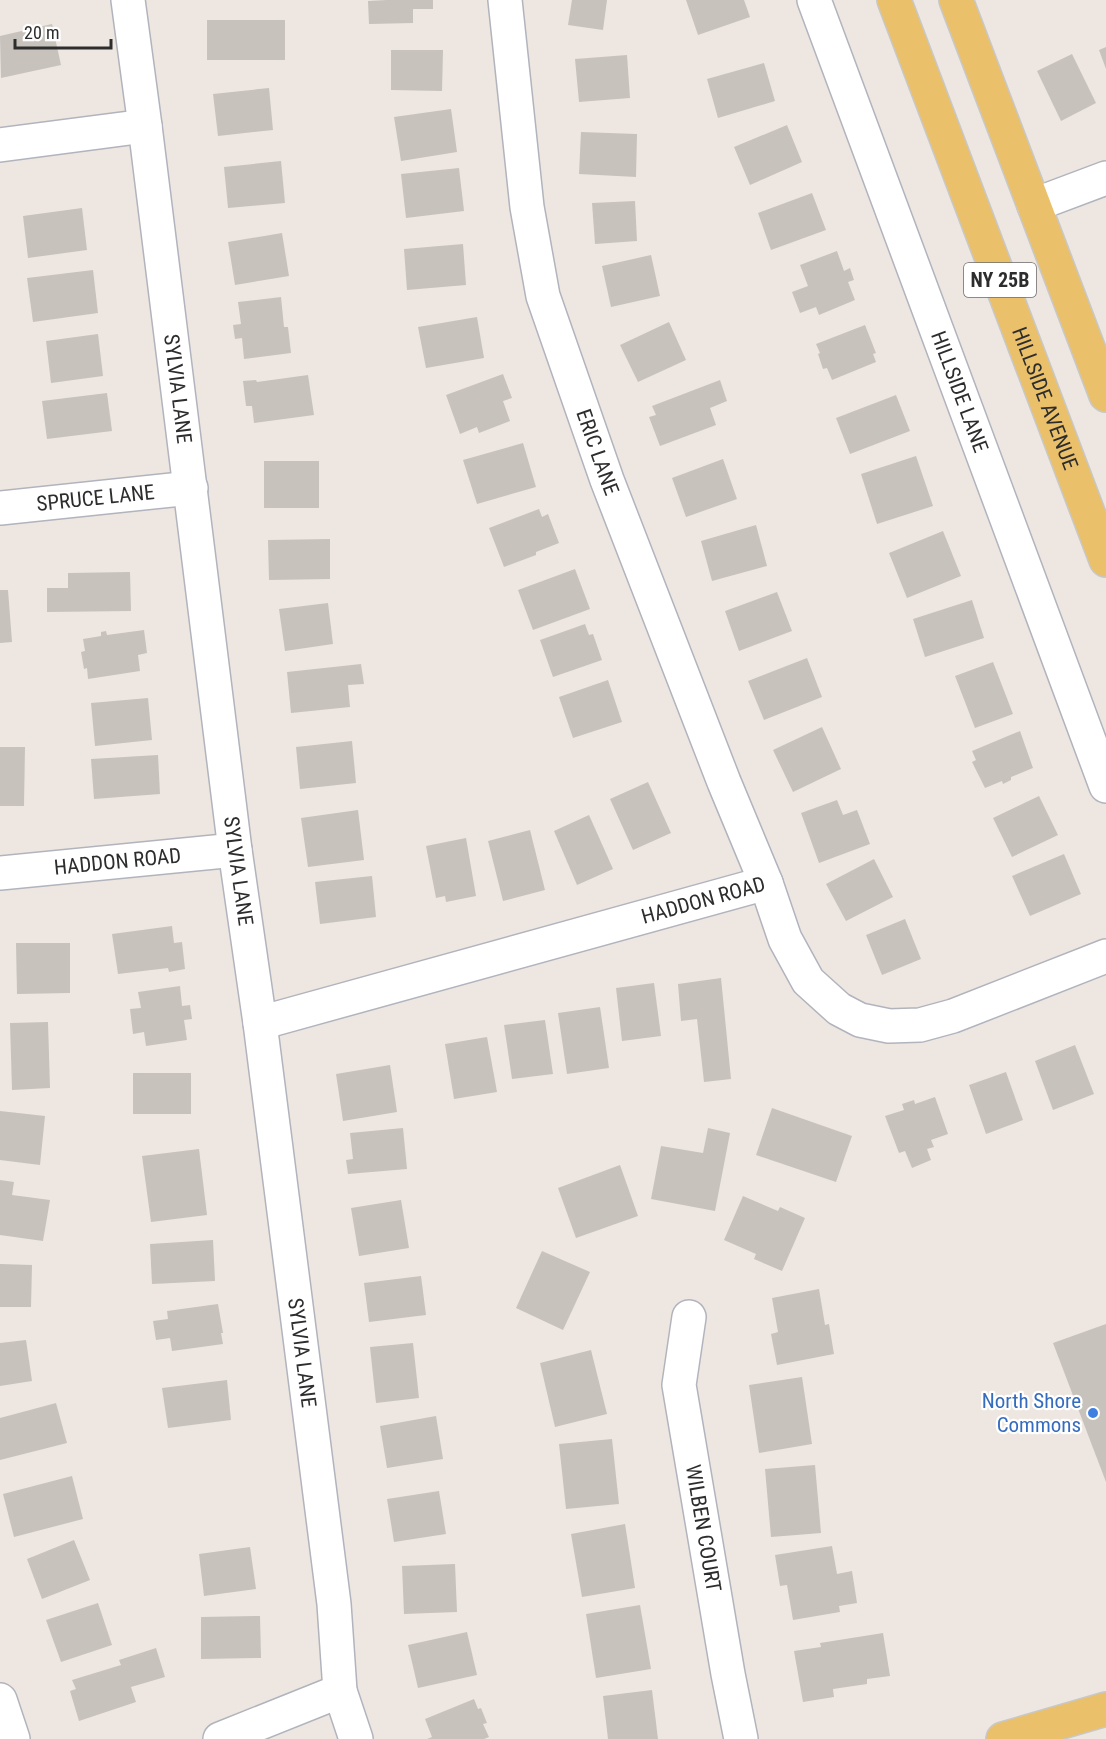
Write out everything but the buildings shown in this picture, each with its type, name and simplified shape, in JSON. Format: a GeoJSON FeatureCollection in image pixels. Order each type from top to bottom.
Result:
{"type":"FeatureCollection","features":[{"type":"Feature","properties":{"kind":"main road","name":"HILLSIDE AVENUE"},"geometry":{"type":"LineString","coordinates":[[894,0],[1106,560]]}},
{"type":"Feature","properties":{"kind":"main road","name":"NY 25B"},"geometry":{"type":"LineString","coordinates":[[956,0],[1106,395]]}},
{"type":"Feature","properties":{"kind":"main road"},"geometry":{"type":"LineString","coordinates":[[1003,1739],[1106,1709]]}},
{"type":"Feature","properties":{"kind":"street","name":"SYLVIA LANE"},"geometry":{"type":"LineString","coordinates":[[128,0],[235,850],[260,1023],[334,1604],[340,1690],[356,1739]]}},
{"type":"Feature","properties":{"kind":"street","name":"ERIC LANE"},"geometry":{"type":"LineString","coordinates":[[505,0],[526,207],[543,296],[612,491],[724,782],[766,884]]}},
{"type":"Feature","properties":{"kind":"street","name":"HILLSIDE LANE"},"geometry":{"type":"LineString","coordinates":[[814,0],[1106,786]]}},
{"type":"Feature","properties":{"kind":"street"},"geometry":{"type":"LineString","coordinates":[[0,145],[145,126]]}},
{"type":"Feature","properties":{"kind":"street"},"geometry":{"type":"LineString","coordinates":[[1034,205],[1106,178]]}},
{"type":"Feature","properties":{"kind":"street","name":"SPRUCE LANE"},"geometry":{"type":"LineString","coordinates":[[0,508],[191,488]]}},
{"type":"Feature","properties":{"kind":"street","name":"HADDON ROAD"},"geometry":{"type":"LineString","coordinates":[[0,873],[235,850]]}},
{"type":"Feature","properties":{"kind":"street","name":"HADDON ROAD"},"geometry":{"type":"LineString","coordinates":[[260,1023],[766,884],[785,939],[808,981],[839,1009],[860,1020],[889,1026],[920,1025],[953,1016],[1106,956]]}},
{"type":"Feature","properties":{"kind":"street","name":"WILBEN COURT"},"geometry":{"type":"LineString","coordinates":[[689,1317],[679,1385],[741,1739]]}},
{"type":"Feature","properties":{"kind":"street"},"geometry":{"type":"LineString","coordinates":[[220,1739],[340,1690]]}},
{"type":"Feature","properties":{"kind":"street"},"geometry":{"type":"LineString","coordinates":[[0,1700],[13,1739]]}},
{"type":"Feature","properties":{"kind":"place","name":"North Shore Commons"},"geometry":{"type":"Point","coordinates":[1093,1413]}}]}
